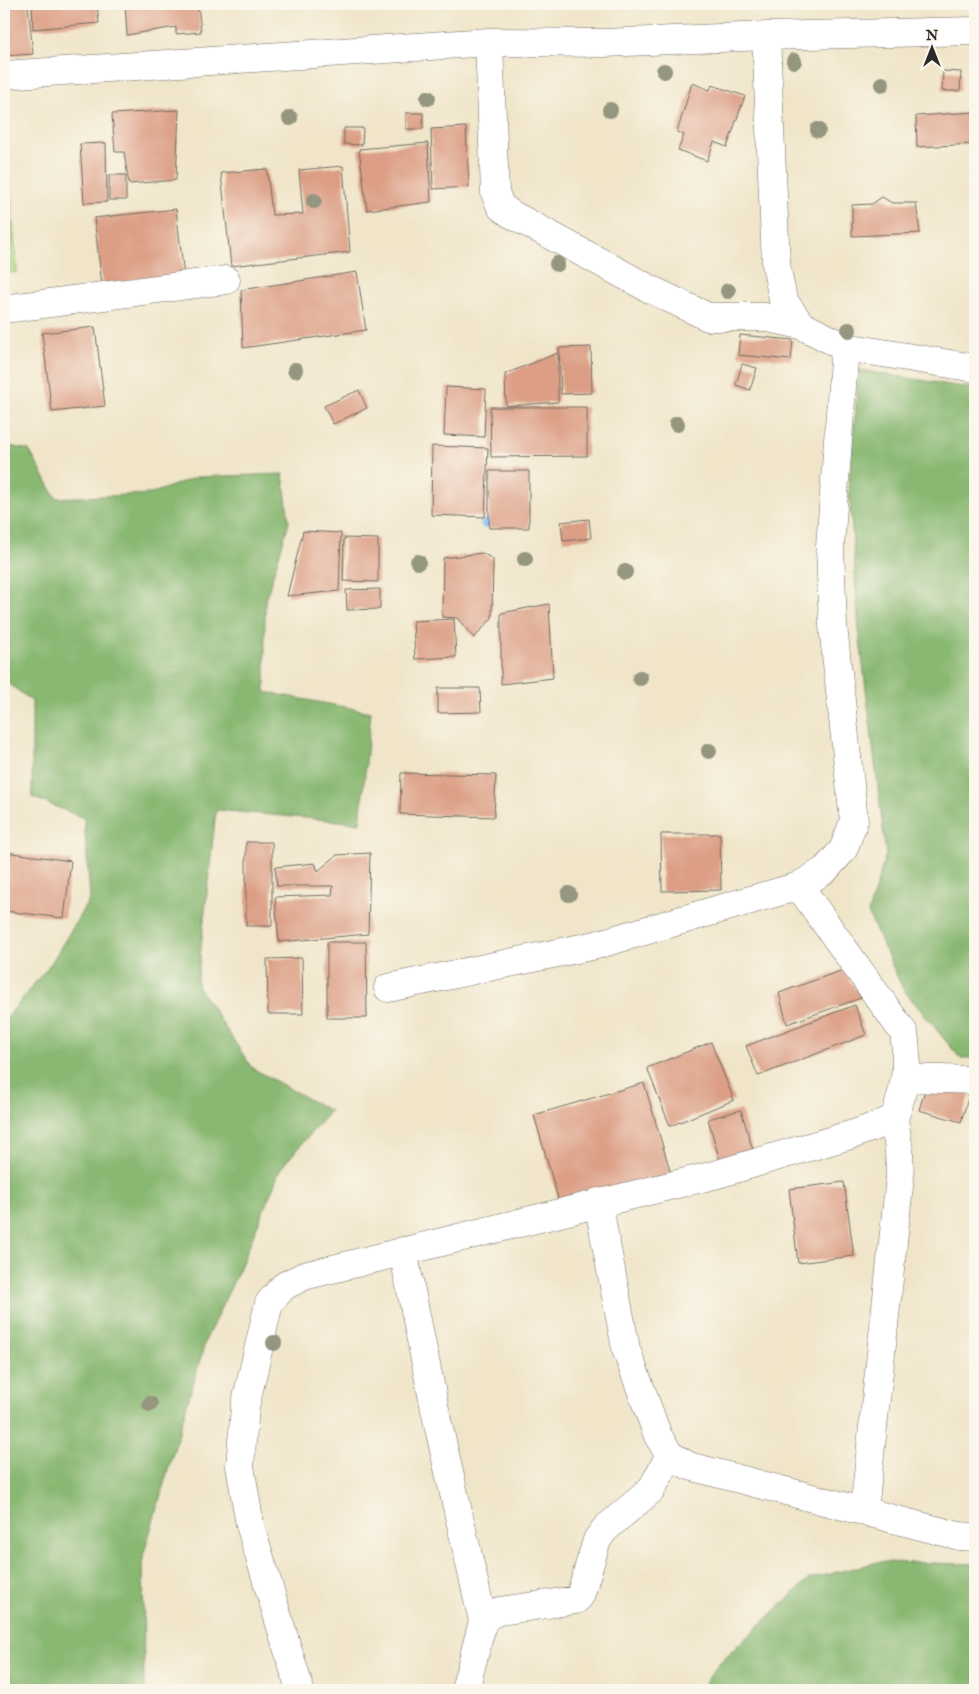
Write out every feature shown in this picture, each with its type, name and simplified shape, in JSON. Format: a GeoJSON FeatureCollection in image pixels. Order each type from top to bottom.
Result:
{"type":"FeatureCollection","features":[{"type":"Feature","properties":{"kind":"street"},"geometry":{"type":"LineString","coordinates":[[4,75],[489,42],[604,43],[766,36],[975,31]]}},
{"type":"Feature","properties":{"kind":"street"},"geometry":{"type":"LineString","coordinates":[[766,36],[776,264],[783,300],[801,325]]}},
{"type":"Feature","properties":{"kind":"street"},"geometry":{"type":"LineString","coordinates":[[489,42],[495,193],[501,207],[511,214],[648,288],[708,317],[764,317],[801,325],[845,347],[975,368]]}},
{"type":"Feature","properties":{"kind":"street"},"geometry":{"type":"LineString","coordinates":[[4,309],[226,280]]}},
{"type":"Feature","properties":{"kind":"street"},"geometry":{"type":"LineString","coordinates":[[388,988],[596,945],[799,886],[825,870],[843,850],[854,821],[833,626],[830,547],[845,347]]}},
{"type":"Feature","properties":{"kind":"street"},"geometry":{"type":"LineString","coordinates":[[799,886],[904,1032],[908,1054],[906,1078],[894,1119],[899,1150],[900,1177],[864,1511]]}},
{"type":"Feature","properties":{"kind":"street"},"geometry":{"type":"LineString","coordinates":[[906,1078],[975,1080]]}},
{"type":"Feature","properties":{"kind":"street"},"geometry":{"type":"LineString","coordinates":[[300,1690],[250,1525],[240,1466],[245,1407],[264,1323],[269,1303],[284,1286],[304,1276],[598,1202],[714,1175],[856,1133],[894,1119]]}},
{"type":"Feature","properties":{"kind":"street"},"geometry":{"type":"LineString","coordinates":[[598,1202],[626,1349],[658,1436],[670,1455],[689,1466],[959,1536],[975,1537]]}},
{"type":"Feature","properties":{"kind":"street"},"geometry":{"type":"LineString","coordinates":[[403,1251],[438,1424],[484,1621],[465,1690]]}},
{"type":"Feature","properties":{"kind":"street"},"geometry":{"type":"LineString","coordinates":[[484,1621],[490,1615],[499,1611],[576,1600],[580,1596],[597,1540],[605,1529],[651,1490],[670,1455]]}},
{"type":"Feature","properties":{"kind":"green space"},"geometry":{"type":"Polygon","coordinates":[[[4,120],[17,272],[4,273],[4,120]]]}},
{"type":"Feature","properties":{"kind":"green space"},"geometry":{"type":"Polygon","coordinates":[[[859,370],[975,389],[975,1058],[960,1058],[903,989],[868,913],[886,854],[859,632],[849,485],[859,370]]]}},
{"type":"Feature","properties":{"kind":"green space"},"geometry":{"type":"Polygon","coordinates":[[[4,445],[29,450],[56,498],[150,494],[197,477],[283,474],[289,522],[265,602],[265,692],[371,712],[360,823],[216,810],[197,985],[252,1068],[330,1111],[281,1168],[239,1270],[206,1339],[143,1556],[144,1683],[146,1690],[4,1690],[8,1666],[4,1642],[4,1021],[52,962],[90,898],[84,818],[32,797],[32,701],[4,680],[4,445]]]}},
{"type":"Feature","properties":{"kind":"green space"},"geometry":{"type":"Polygon","coordinates":[[[878,1562],[975,1564],[975,1690],[700,1690],[720,1662],[809,1579],[878,1562]]]}},
{"type":"Feature","properties":{"kind":"building"},"geometry":{"type":"Polygon","coordinates":[[[4,4],[28,4],[33,54],[4,56],[4,4]]]}},
{"type":"Feature","properties":{"kind":"building"},"geometry":{"type":"Polygon","coordinates":[[[32,4],[97,4],[99,23],[33,29],[32,4]]]}},
{"type":"Feature","properties":{"kind":"building"},"geometry":{"type":"Polygon","coordinates":[[[125,4],[198,4],[201,32],[176,34],[176,27],[127,35],[125,4]]]}},
{"type":"Feature","properties":{"kind":"building"},"geometry":{"type":"Polygon","coordinates":[[[943,71],[961,72],[960,91],[942,91],[943,71]]]}},
{"type":"Feature","properties":{"kind":"building"},"geometry":{"type":"Polygon","coordinates":[[[692,83],[710,90],[712,85],[745,96],[727,147],[714,142],[707,161],[678,150],[684,135],[677,132],[692,83]]]}},
{"type":"Feature","properties":{"kind":"building"},"geometry":{"type":"Polygon","coordinates":[[[179,110],[176,180],[129,184],[124,152],[115,152],[112,114],[179,110]]]}},
{"type":"Feature","properties":{"kind":"building"},"geometry":{"type":"Polygon","coordinates":[[[975,112],[975,144],[917,147],[916,116],[975,112]]]}},
{"type":"Feature","properties":{"kind":"building"},"geometry":{"type":"Polygon","coordinates":[[[406,113],[423,113],[423,129],[406,129],[406,113]]]}},
{"type":"Feature","properties":{"kind":"building"},"geometry":{"type":"Polygon","coordinates":[[[466,127],[469,187],[433,189],[431,129],[466,127]]]}},
{"type":"Feature","properties":{"kind":"building"},"geometry":{"type":"Polygon","coordinates":[[[344,128],[363,128],[362,145],[344,144],[344,128]]]}},
{"type":"Feature","properties":{"kind":"building"},"geometry":{"type":"Polygon","coordinates":[[[106,143],[107,202],[84,203],[80,144],[106,143]]]}},
{"type":"Feature","properties":{"kind":"building"},"geometry":{"type":"Polygon","coordinates":[[[428,143],[431,202],[367,210],[359,149],[428,143]]]}},
{"type":"Feature","properties":{"kind":"building"},"geometry":{"type":"Polygon","coordinates":[[[343,166],[350,252],[231,266],[221,173],[267,169],[272,215],[303,214],[299,170],[343,166]]]}},
{"type":"Feature","properties":{"kind":"building"},"geometry":{"type":"Polygon","coordinates":[[[109,175],[126,175],[126,200],[109,200],[109,175]]]}},
{"type":"Feature","properties":{"kind":"building"},"geometry":{"type":"Polygon","coordinates":[[[882,197],[892,203],[916,203],[920,233],[852,236],[852,205],[872,204],[882,197]]]}},
{"type":"Feature","properties":{"kind":"building"},"geometry":{"type":"Polygon","coordinates":[[[176,209],[184,276],[102,285],[94,218],[176,209]]]}},
{"type":"Feature","properties":{"kind":"building"},"geometry":{"type":"Polygon","coordinates":[[[357,272],[366,330],[243,348],[241,290],[357,272]]]}},
{"type":"Feature","properties":{"kind":"building"},"geometry":{"type":"Polygon","coordinates":[[[95,327],[105,406],[52,412],[42,333],[95,327]]]}},
{"type":"Feature","properties":{"kind":"building"},"geometry":{"type":"Polygon","coordinates":[[[740,335],[793,340],[791,360],[738,355],[740,335]]]}},
{"type":"Feature","properties":{"kind":"building"},"geometry":{"type":"Polygon","coordinates":[[[591,347],[592,393],[561,394],[559,348],[591,347]]]}},
{"type":"Feature","properties":{"kind":"building"},"geometry":{"type":"Polygon","coordinates":[[[558,353],[558,402],[506,406],[505,374],[558,353]]]}},
{"type":"Feature","properties":{"kind":"building"},"geometry":{"type":"Polygon","coordinates":[[[742,364],[757,368],[750,390],[736,385],[742,364]]]}},
{"type":"Feature","properties":{"kind":"building"},"geometry":{"type":"Polygon","coordinates":[[[446,387],[486,389],[484,437],[444,435],[446,387]]]}},
{"type":"Feature","properties":{"kind":"building"},"geometry":{"type":"Polygon","coordinates":[[[359,390],[367,408],[333,424],[324,406],[359,390]]]}},
{"type":"Feature","properties":{"kind":"building"},"geometry":{"type":"Polygon","coordinates":[[[490,407],[587,407],[587,456],[491,457],[490,407]]]}},
{"type":"Feature","properties":{"kind":"building"},"geometry":{"type":"Polygon","coordinates":[[[432,446],[488,448],[485,517],[431,515],[432,446]]]}},
{"type":"Feature","properties":{"kind":"building"},"geometry":{"type":"Polygon","coordinates":[[[489,471],[529,471],[529,528],[489,528],[489,471]]]}},
{"type":"Feature","properties":{"kind":"building"},"geometry":{"type":"Polygon","coordinates":[[[589,519],[591,538],[563,541],[561,522],[589,519]]]}},
{"type":"Feature","properties":{"kind":"building"},"geometry":{"type":"Polygon","coordinates":[[[303,531],[341,533],[339,591],[287,596],[303,531]]]}},
{"type":"Feature","properties":{"kind":"building"},"geometry":{"type":"Polygon","coordinates":[[[344,538],[378,539],[378,582],[343,581],[344,538]]]}},
{"type":"Feature","properties":{"kind":"building"},"geometry":{"type":"Polygon","coordinates":[[[482,553],[493,559],[492,618],[474,638],[457,618],[442,617],[443,558],[482,553]]]}},
{"type":"Feature","properties":{"kind":"building"},"geometry":{"type":"Polygon","coordinates":[[[380,589],[380,609],[347,610],[346,590],[380,589]]]}},
{"type":"Feature","properties":{"kind":"building"},"geometry":{"type":"Polygon","coordinates":[[[549,604],[553,678],[501,684],[501,613],[549,604]]]}},
{"type":"Feature","properties":{"kind":"building"},"geometry":{"type":"Polygon","coordinates":[[[454,619],[456,657],[415,659],[413,621],[454,619]]]}},
{"type":"Feature","properties":{"kind":"building"},"geometry":{"type":"Polygon","coordinates":[[[438,688],[480,688],[481,712],[438,713],[438,688]]]}},
{"type":"Feature","properties":{"kind":"building"},"geometry":{"type":"Polygon","coordinates":[[[401,773],[496,775],[494,817],[400,814],[401,773]]]}},
{"type":"Feature","properties":{"kind":"building"},"geometry":{"type":"Polygon","coordinates":[[[661,834],[720,834],[721,890],[662,891],[661,834]]]}},
{"type":"Feature","properties":{"kind":"building"},"geometry":{"type":"Polygon","coordinates":[[[246,842],[272,842],[272,926],[246,926],[246,842]]]}},
{"type":"Feature","properties":{"kind":"building"},"geometry":{"type":"Polygon","coordinates":[[[5,852],[71,861],[64,918],[4,911],[5,852]]]}},
{"type":"Feature","properties":{"kind":"building"},"geometry":{"type":"Polygon","coordinates":[[[370,853],[368,934],[279,942],[275,897],[332,895],[333,886],[277,886],[275,867],[315,863],[318,871],[337,855],[370,853]]]}},
{"type":"Feature","properties":{"kind":"building"},"geometry":{"type":"Polygon","coordinates":[[[327,942],[366,942],[367,1018],[327,1018],[327,942]]]}},
{"type":"Feature","properties":{"kind":"building"},"geometry":{"type":"Polygon","coordinates":[[[302,958],[303,1014],[268,1014],[267,959],[302,958]]]}},
{"type":"Feature","properties":{"kind":"building"},"geometry":{"type":"Polygon","coordinates":[[[843,970],[861,998],[787,1024],[779,993],[843,970]]]}},
{"type":"Feature","properties":{"kind":"building"},"geometry":{"type":"Polygon","coordinates":[[[855,1005],[866,1035],[758,1076],[746,1046],[855,1005]]]}},
{"type":"Feature","properties":{"kind":"building"},"geometry":{"type":"Polygon","coordinates":[[[711,1042],[734,1100],[670,1126],[647,1068],[711,1042]]]}},
{"type":"Feature","properties":{"kind":"building"},"geometry":{"type":"Polygon","coordinates":[[[928,1080],[970,1092],[961,1122],[919,1110],[928,1080]]]}},
{"type":"Feature","properties":{"kind":"building"},"geometry":{"type":"Polygon","coordinates":[[[644,1083],[672,1177],[561,1209],[534,1115],[644,1083]]]}},
{"type":"Feature","properties":{"kind":"building"},"geometry":{"type":"Polygon","coordinates":[[[741,1110],[754,1154],[721,1164],[708,1119],[741,1110]]]}},
{"type":"Feature","properties":{"kind":"building"},"geometry":{"type":"Polygon","coordinates":[[[844,1182],[854,1256],[798,1263],[789,1189],[844,1182]]]}},
{"type":"Feature","properties":{"kind":"waterway"},"geometry":{"type":"LineString","coordinates":[[485,524],[500,523]]}}]}
